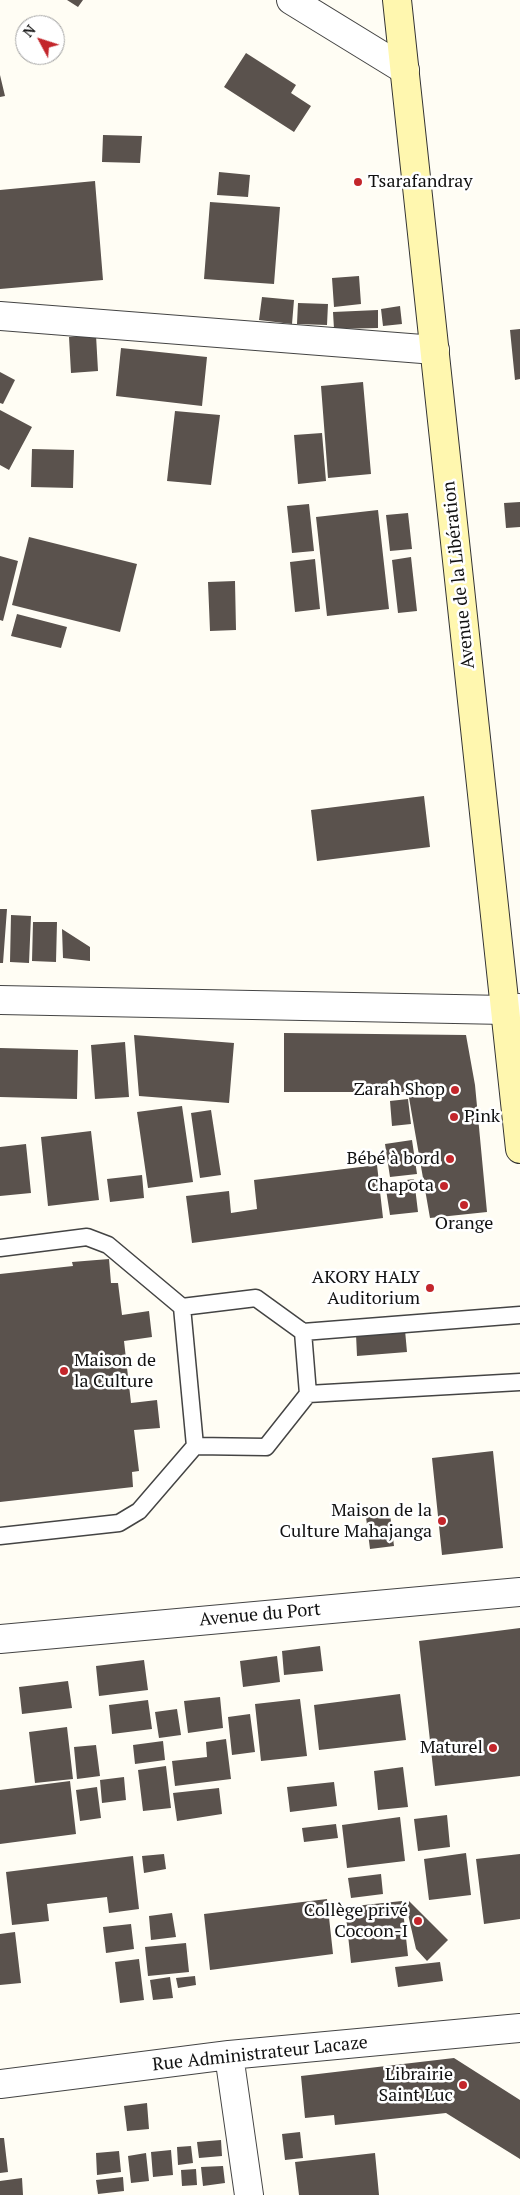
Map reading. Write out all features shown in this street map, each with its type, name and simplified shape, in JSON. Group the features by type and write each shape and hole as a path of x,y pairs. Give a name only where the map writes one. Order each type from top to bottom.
{"main road":[{"name":"Avenue de la Libération","path":"397,0 434,350 512,1009 520,1149"}],"street":[{"path":"291,0 405,70"},
{"path":"0,316 434,350"},
{"path":"0,1000 512,1009"},
{"name":"Avenue du Port","path":"0,1639 520,1592"},
{"name":"Rue Administrateur Lacaze","path":"0,2084 228,2055 520,2028"},
{"path":"228,2055 249,2195"}],"lane":[{"path":"0,1248 88,1236 108,1245 182,1307 195,1446 139,1511 119,1523 0,1536"},
{"path":"182,1307 256,1298 303,1332 520,1315"},
{"path":"195,1446 266,1447 308,1394 303,1332"},
{"path":"308,1394 520,1382"}],"building":[{"path":"67,0 83,0 78,7"},
{"path":"246,53 296,85 291,93 311,106 294,132 224,87"},
{"path":"0,75 5,96 0,97"},
{"path":"103,135 142,136 140,163 102,162"},
{"path":"219,172 250,175 248,197 217,195"},
{"path":"95,181 103,280 0,289 0,190"},
{"path":"210,202 280,207 274,284 204,279"},
{"path":"359,276 361,304 334,307 332,278"},
{"path":"262,297 294,300 292,324 259,320"},
{"path":"298,303 328,304 327,325 297,324"},
{"path":"400,306 402,324 383,326 381,309"},
{"path":"378,310 378,328 334,329 333,312"},
{"path":"520,329 520,379 515,380 510,330"},
{"path":"96,335 98,371 71,373 69,337"},
{"path":"121,348 207,357 202,406 116,396"},
{"path":"0,372 15,380 3,404 0,403"},
{"path":"363,382 371,474 328,478 321,386"},
{"path":"0,410 32,427 9,470 0,465"},
{"path":"175,411 220,415 211,485 167,481"},
{"path":"322,433 326,481 298,484 294,435"},
{"path":"32,449 74,450 73,488 31,487"},
{"path":"520,502 520,527 506,528 504,503"},
{"path":"309,504 314,551 292,553 287,506"},
{"path":"378,510 389,609 327,616 316,517"},
{"path":"408,513 412,549 390,551 386,515"},
{"path":"29,537 137,564 120,632 12,605"},
{"path":"0,556 18,561 3,621 0,620"},
{"path":"411,557 417,611 398,613 392,560"},
{"path":"315,559 320,609 295,612 290,562"},
{"path":"235,581 236,630 210,631 208,582"},
{"path":"17,614 67,627 61,648 11,636"},
{"path":"424,796 430,847 317,861 311,810"},
{"path":"0,909 7,909 3,963 0,963"},
{"path":"11,915 31,916 29,963 10,962"},
{"path":"33,922 57,922 56,962 32,961"},
{"path":"62,929 90,947 90,961 63,958"},
{"path":"284,1033 466,1035 475,1085 487,1212 430,1218 408,1092 284,1092"},
{"path":"134,1035 234,1043 229,1103 139,1096"},
{"path":"125,1042 129,1097 95,1099 91,1045"},
{"path":"0,1048 78,1050 77,1099 0,1097"},
{"path":"408,1099 411,1124 392,1126 390,1101"},
{"path":"182,1106 193,1182 148,1188 137,1112"},
{"path":"211,1110 221,1175 200,1178 191,1113"},
{"path":"91,1131 99,1200 48,1206 41,1137"},
{"path":"412,1140 417,1174 390,1177 385,1144"},
{"path":"26,1144 31,1193 0,1196 0,1147"},
{"path":"377,1165 383,1218 192,1243 186,1196 229,1191 231,1213 257,1209 254,1180"},
{"path":"142,1175 144,1198 110,1202 107,1179"},
{"path":"414,1179 418,1212 390,1215 385,1183"},
{"name":"Maison de la Culture","path":"109,1259 111,1283 118,1283 122,1315 149,1311 152,1337 124,1341 131,1403 157,1400 160,1428 134,1430 139,1471 132,1472 133,1487 0,1502 0,1274 73,1266 72,1262"},
{"path":"405,1330 407,1352 357,1356 356,1334"},
{"path":"493,1451 503,1548 442,1555 432,1458"},
{"path":"390,1514 394,1546 370,1549 366,1517"},
{"path":"520,1628 520,1776 435,1786 419,1641"},
{"path":"320,1646 323,1671 284,1675 282,1651"},
{"path":"277,1656 280,1682 243,1687 240,1661"},
{"path":"144,1660 148,1690 99,1696 96,1666"},
{"path":"68,1681 72,1708 22,1714 19,1687"},
{"path":"400,1694 406,1740 319,1750 314,1705"},
{"path":"220,1697 223,1728 188,1733 184,1701"},
{"path":"300,1699 307,1756 261,1761 255,1704"},
{"path":"148,1700 152,1729 112,1734 109,1705"},
{"path":"177,1709 181,1735 159,1738 155,1712"},
{"path":"250,1714 255,1752 232,1755 228,1717"},
{"path":"67,1727 73,1779 35,1783 29,1732"},
{"path":"226,1739 231,1779 175,1786 172,1761 207,1757 206,1742"},
{"path":"163,1741 165,1760 135,1764 133,1745"},
{"path":"96,1745 100,1776 77,1779 74,1747"},
{"path":"166,1766 171,1808 143,1811 138,1770"},
{"path":"403,1767 408,1807 378,1810 374,1771"},
{"path":"124,1777 126,1800 102,1803 100,1780"},
{"path":"70,1781 76,1834 0,1844 0,1790"},
{"path":"334,1782 337,1806 290,1812 287,1787"},
{"path":"97,1787 101,1818 80,1821 76,1790"},
{"path":"219,1788 222,1814 177,1821 173,1793"},
{"path":"447,1815 450,1847 418,1851 414,1819"},
{"path":"400,1817 405,1861 347,1868 342,1825"},
{"path":"336,1824 338,1838 304,1842 302,1828"},
{"path":"466,1853 471,1895 429,1900 424,1859"},
{"path":"164,1854 166,1869 144,1873 142,1856"},
{"path":"520,1854 520,1919 484,1924 476,1859"},
{"path":"133,1856 139,1909 109,1913 107,1897 47,1904 49,1921 12,1925 6,1872"},
{"path":"381,1874 383,1894 351,1898 348,1878"},
{"path":"327,1899 333,1954 210,1970 204,1914"},
{"path":"402,1901 408,1956 351,1963 345,1907"},
{"path":"409,1901 448,1940 427,1961 416,1949 407,1910"},
{"path":"172,1913 176,1937 151,1940 149,1916"},
{"path":"131,1924 134,1949 106,1953 103,1927"},
{"path":"15,1932 21,1983 0,1985 0,1934"},
{"path":"186,1943 189,1972 148,1976 145,1947"},
{"path":"139,1959 144,2000 120,2003 115,1962"},
{"path":"440,1962 443,1981 398,1987 395,1967"},
{"path":"195,1976 196,1985 178,1988 176,1978"},
{"path":"170,1977 173,1998 153,2000 150,1980"},
{"path":"454,2058 520,2100 520,2159 446,2113 335,2125 334,2115 305,2118 301,2076"},
{"path":"147,2103 149,2129 127,2131 124,2106"},
{"path":"300,2132 303,2158 285,2160 282,2134"},
{"path":"0,2138 4,2138 8,2172 0,2173"},
{"path":"221,2140 222,2156 199,2158 197,2142"},
{"path":"191,2146 193,2163 178,2165 177,2147"},
{"path":"171,2150 173,2175 153,2177 151,2152"},
{"path":"119,2151 121,2172 97,2175 96,2153"},
{"path":"146,2153 149,2181 131,2183 128,2156"},
{"path":"375,2153 379,2195 299,2195 295,2162"},
{"path":"223,2166 225,2183 203,2186 201,2167"},
{"path":"196,2169 197,2185 182,2186 181,2170"},
{"path":"123,2177 124,2191 98,2194 96,2180"},
{"path":"22,2178 23,2195 0,2195 0,2181"}],"place":[{"name":"Tsarafandray","path":"358,182"},
{"name":"Zarah Shop","path":"455,1090"},
{"name":"Pink","path":"454,1117"},
{"name":"Bébé à bord","path":"450,1159"},
{"name":"Chapota","path":"444,1186"},
{"name":"Orange","path":"464,1205"},
{"name":"AKORY HALY Auditorium","path":"430,1288"},
{"name":"Maison de la Culture","path":"64,1371"},
{"name":"Maison de la Culture Mahajanga","path":"442,1521"},
{"name":"Maturel","path":"493,1748"},
{"name":"Collège privé Cocoon-I","path":"418,1921"},
{"name":"Librairie Saint Luc","path":"463,2085"}]}
